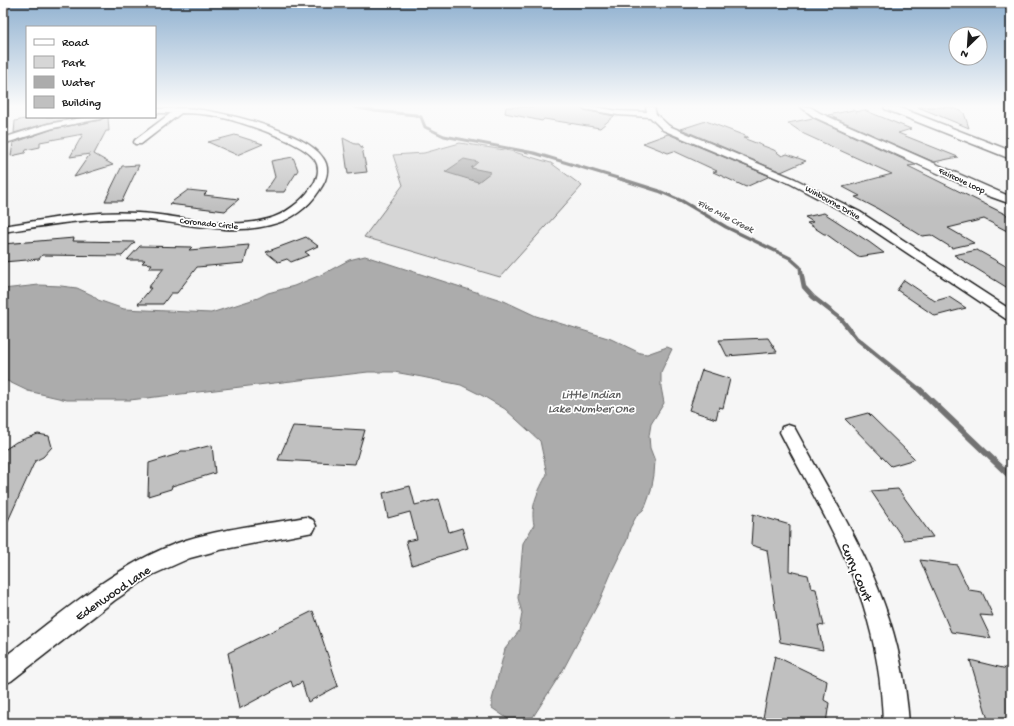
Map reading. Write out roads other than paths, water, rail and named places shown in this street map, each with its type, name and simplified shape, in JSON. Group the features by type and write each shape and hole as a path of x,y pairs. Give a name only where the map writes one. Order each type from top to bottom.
{"street":[{"name":"Coronado Circle","path":"3,229 71,219 122,216 168,218 227,226 262,224 279,219 291,212 307,198 320,182 323,171 319,158 314,152 302,144 294,141"},
{"name":"Winbourne Drive","path":"695,141 792,181 831,200 862,218 1011,316"},
{"name":"Faircove Loop","path":"874,141 1011,201"},
{"path":"975,141 1011,155"},
{"name":"Curry Court","path":"788,432 847,543 868,591 883,638 892,679 896,723"},
{"name":"Edenwood Lane","path":"3,673 107,593 145,568 187,549 220,541 306,526"}],"water":[{"path":"464,159 478,162 471,168 491,172 478,182 445,172"},
{"name":"Little Indian Lake Number One","path":"365,256 504,301 536,316 611,339 640,353 647,354 667,347 672,349 661,372 661,387 664,403 651,424 649,436 650,448 655,461 651,491 646,505 637,515 630,528 627,540 599,602 563,670 533,717 508,719 492,708 492,700 505,649 519,631 522,613 518,598 523,543 534,525 534,505 547,474 540,441 505,409 461,385 394,372 368,372 130,400 67,400 28,391 3,379 3,289 39,285 61,286 77,288 92,295 98,300 124,309 211,313 258,298 268,293 294,286 323,274 349,260"}],"waterway":[{"name":"Five Mile Creek","path":"470,141 534,153 624,180"},
{"name":"Five Mile Creek","path":"621,179 659,191 682,201 726,227 790,258 800,267 801,273"},
{"name":"Five Mile Creek","path":"801,272 804,287 813,297 841,319 856,338 920,390"},
{"name":"Five Mile Creek","path":"919,389 1011,477"}]}
